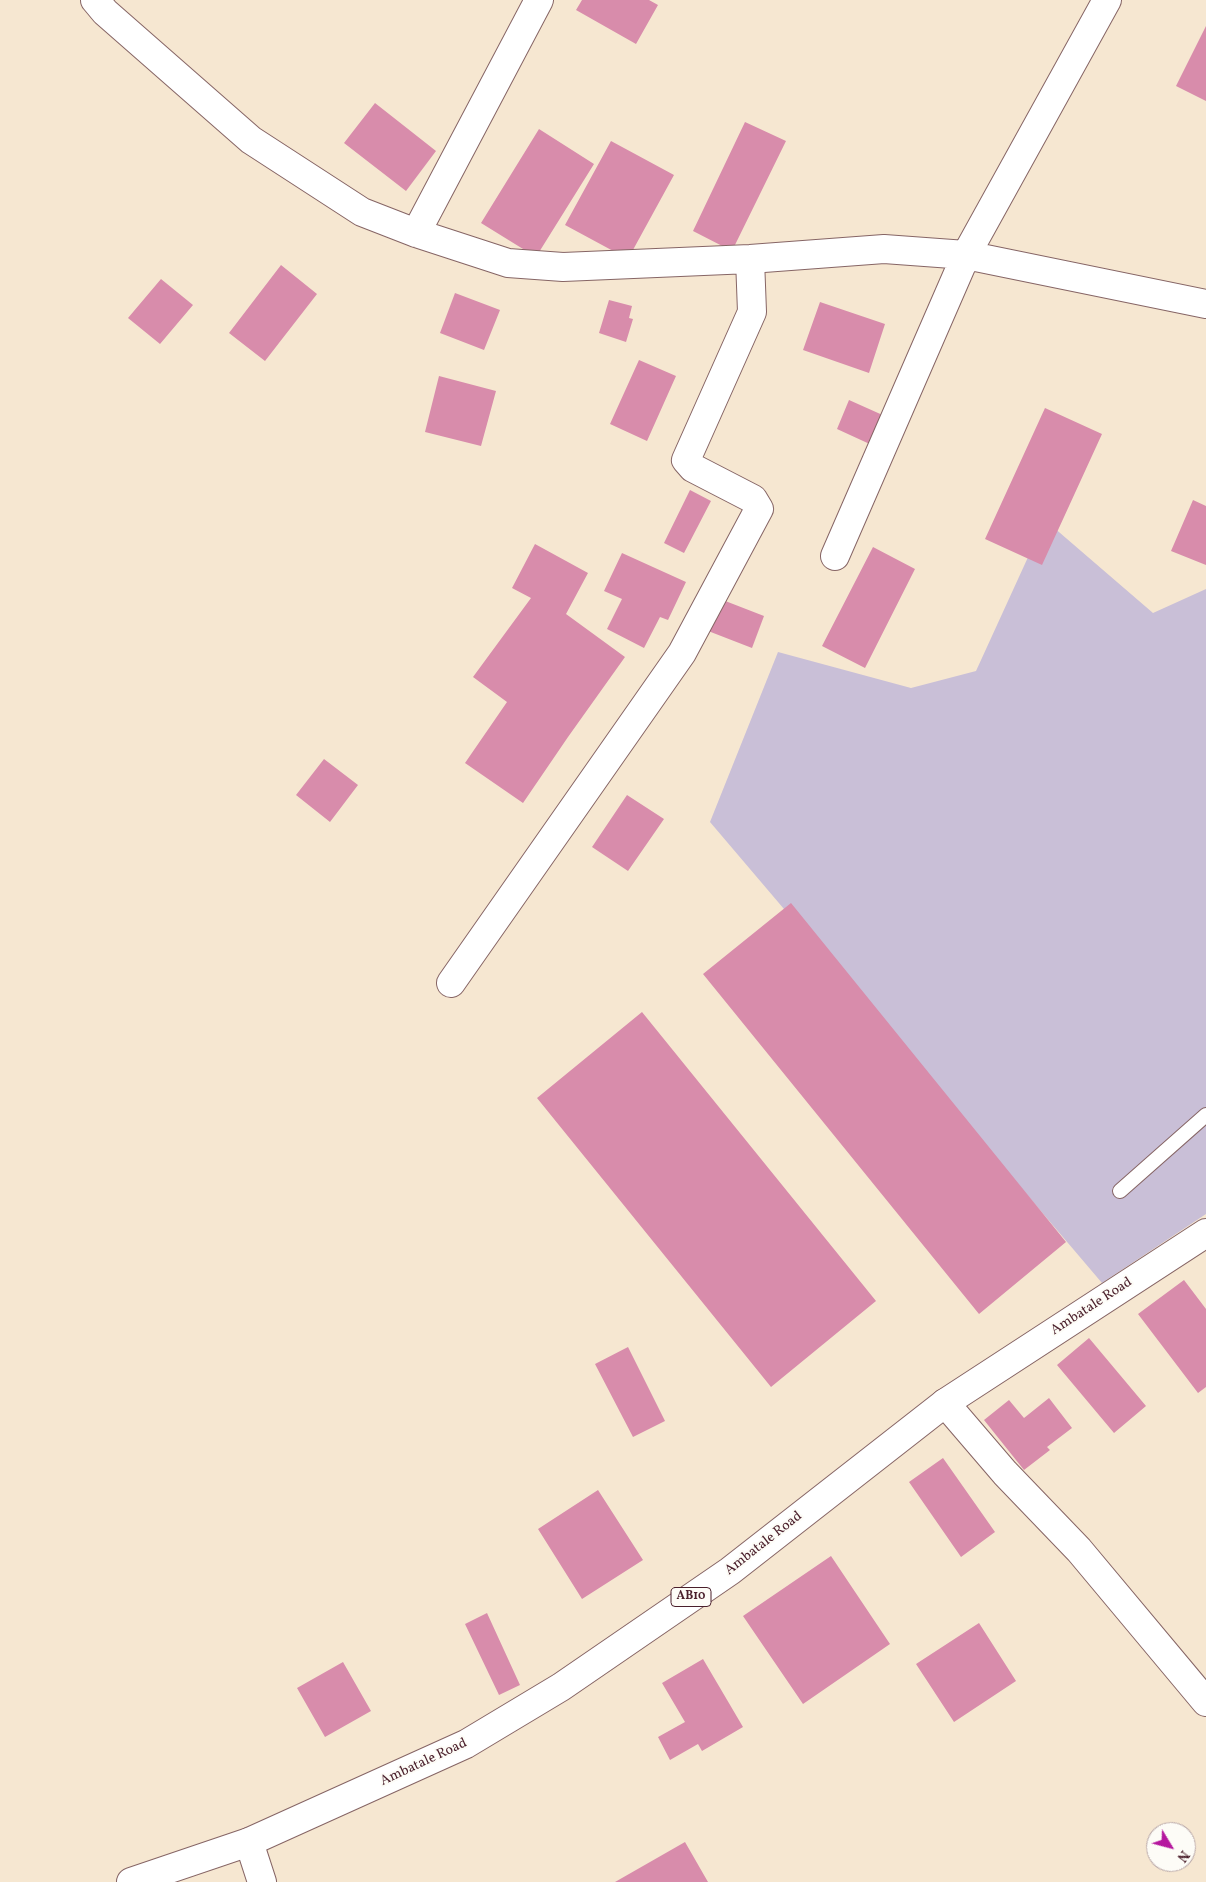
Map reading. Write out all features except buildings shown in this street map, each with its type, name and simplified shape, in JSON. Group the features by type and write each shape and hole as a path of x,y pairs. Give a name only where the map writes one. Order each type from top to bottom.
{"street":[{"path":"95,0 105,12 251,140 362,212 416,233 508,263 563,268 750,259 884,249 966,255 1206,304"},
{"path":"416,233 539,0"},
{"path":"835,556 966,255 1107,0"},
{"path":"450,983 682,653 760,509 753,499 693,468 686,460 752,312 750,259"},
{"name":"Ambatale Road","path":"131,1882 249,1842 466,1744 561,1687 730,1571 944,1403 1206,1233"},
{"path":"944,1403 1005,1474 1079,1550 1206,1702"},
{"path":"249,1842 262,1882"}],"lane":[{"path":"1120,1191 1206,1115"}],"shaded area":[{"path":"1045,520 1153,613 1206,589 1206,1214 1102,1283 710,822 778,652 911,688 976,671"}]}
